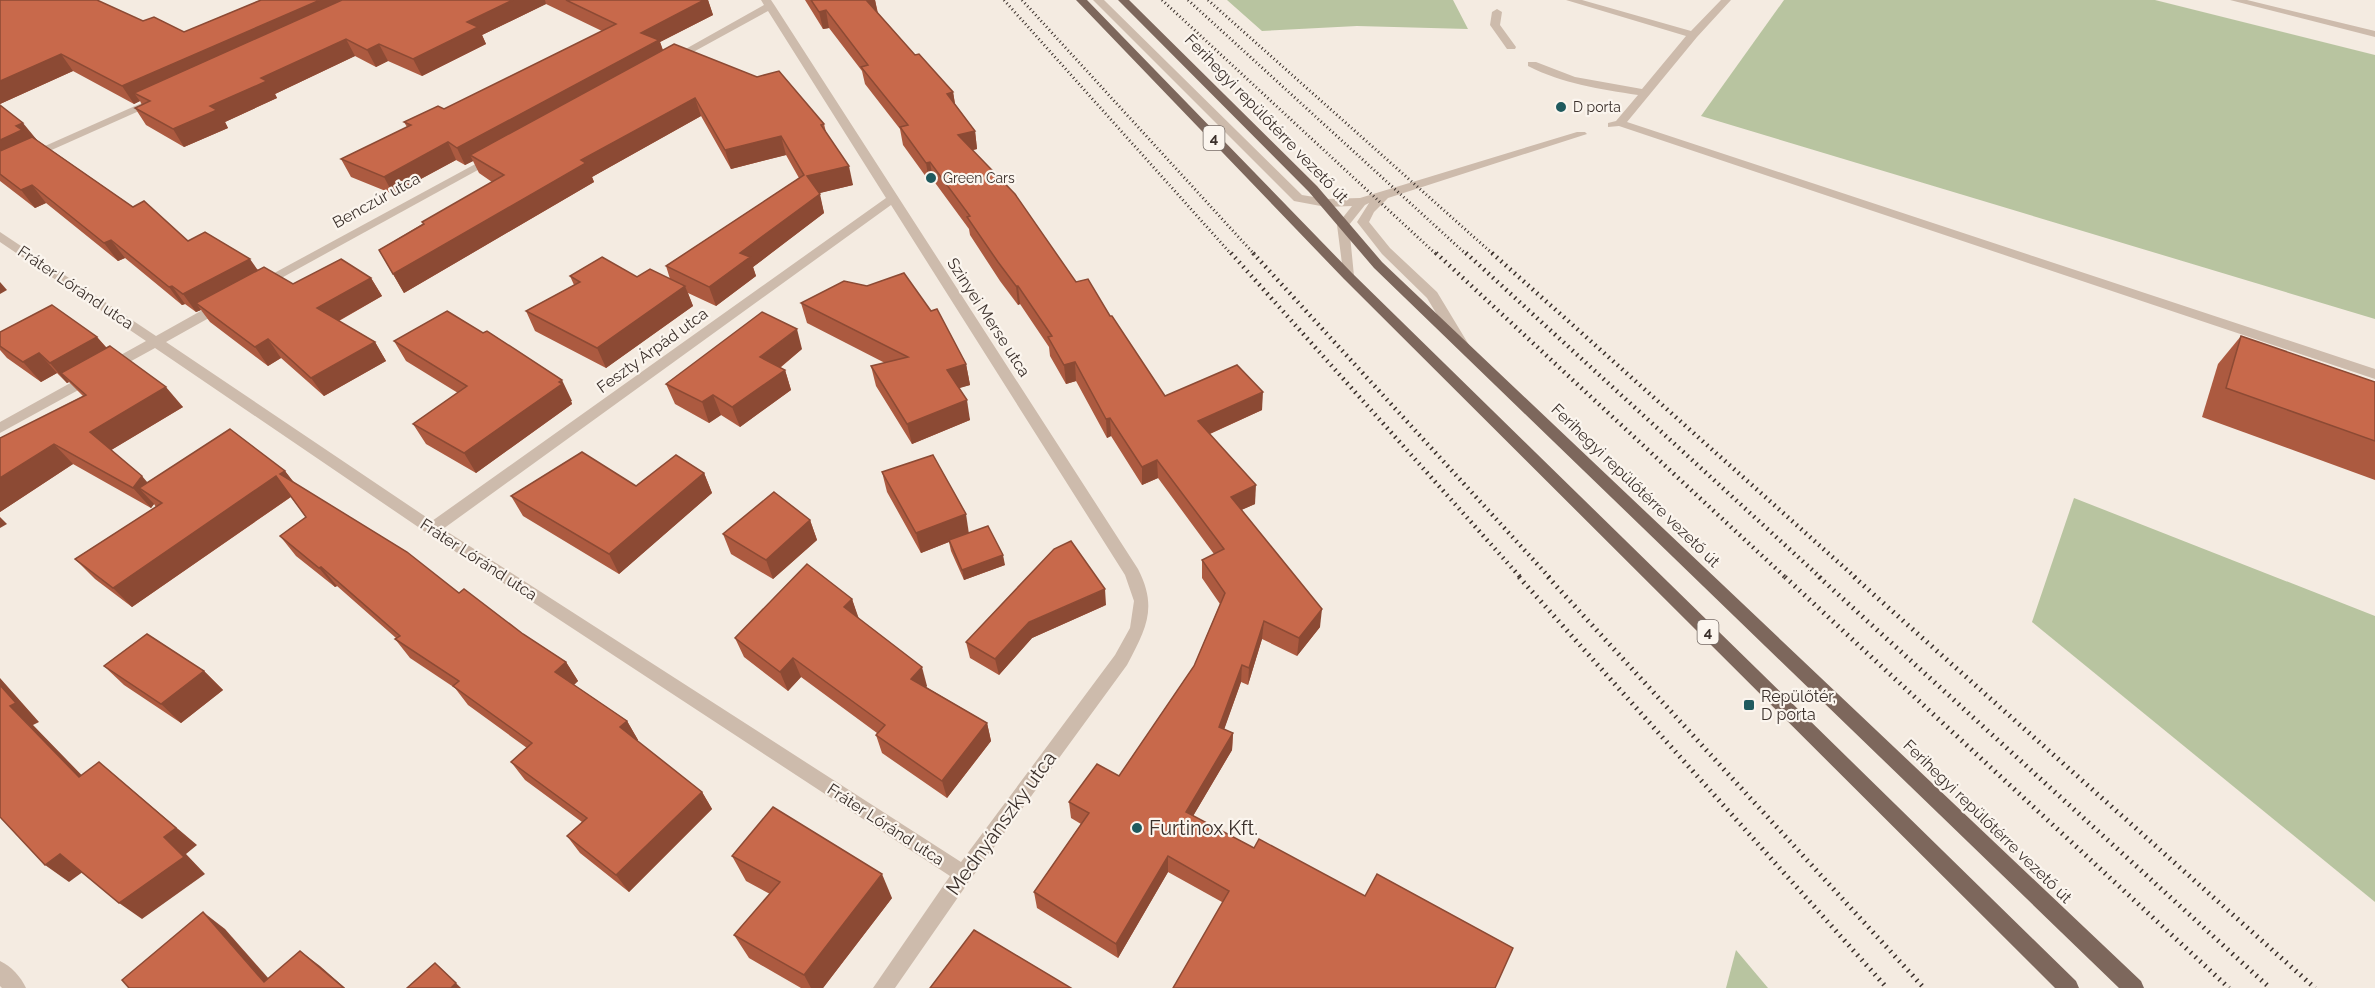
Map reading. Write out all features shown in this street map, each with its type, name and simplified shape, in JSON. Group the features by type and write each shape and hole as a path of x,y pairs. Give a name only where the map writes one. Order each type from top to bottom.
{"main road":[{"name":"4","path":"1081,0 1348,276 2070,988"},
{"name":"Ferihegyi repülőtérre vezető út","path":"1123,0 1326,203 1378,265 2134,988"}],"street":[{"path":"1098,0 1298,198 1326,203 1360,202 1581,134"},
{"path":"1571,0 1693,35"},
{"path":"1726,0 1615,125 2375,374"},
{"path":"2235,0 2375,34"},
{"path":"656,68 768,3"},
{"name":"Szinyei Merse utca","path":"768,3 1132,573 1142,601 1138,628 1121,660"},
{"path":"1497,12 1495,25 1511,47"},
{"path":"1532,64 1547,73 1562,78 1645,93"},
{"path":"0,170 163,97"},
{"name":"Benczúr utca","path":"250,290 500,153"},
{"path":"1392,191 1369,210 1363,222 1386,251 1432,295 1463,347"},
{"name":"Feszty Árpád utca","path":"432,529 892,199"},
{"path":"1348,276 1343,225 1360,202"},
{"name":"Fráter Lóránd utca","path":"0,236 432,529 963,874"},
{"path":"0,428 229,301"},
{"name":"Mednyánszky utca","path":"883,988 963,874 1121,660"},
{"path":"0,971 16,988"}],"green space":[{"path":"1227,0 1453,0 1468,29 1357,26 1262,31"},
{"path":"1784,0 2155,0 2375,55 2375,319 1701,116"},
{"path":"2074,498 2375,616 2375,902 2032,622"},
{"path":"1736,950 1768,988 1726,988"}],"building":[{"path":"0,0 97,0 143,21 154,17 184,32 261,0 320,0 122,86 61,54 0,81"},
{"path":"342,0 513,0 467,22 478,27 413,59 379,44 367,50 346,39 261,78 267,81 210,106 217,110 173,129 135,108 150,101 134,93"},
{"path":"566,0 704,0 641,33 659,40 457,148 448,142 384,177 341,159 411,125 404,122 438,106 444,109 616,24"},
{"path":"811,0 869,0 867,1 915,55 919,54 953,92 947,94 975,131 958,135 1015,194 1076,282 1088,279 1110,316 1165,396 1237,365 1263,392 1198,421 1256,485 1231,497 1322,609 1299,638 1264,621 1249,668 1242,665 1219,727 1233,733 1186,812 1254,848 1259,839 1365,896 1377,874 1513,948 1495,988 1173,988 1229,891 1168,856 1116,944 1034,892 1089,813 1069,802 1097,764 1119,776 1194,666 1225,593 1202,560 1224,549 1157,460 1142,467 1110,418 1106,419 1075,362 1064,365 1048,337 1052,336 1018,286 998,262 967,217 970,216 930,162 926,163 900,127 908,125 861,67 868,65 826,10 819,12"},
{"path":"674,44 757,77 779,71 824,124 821,125 849,166 807,176 820,194 740,253 750,257 709,287 666,266 804,175 781,136 725,150 695,98 581,160 586,163 393,274 379,250 424,224 422,222 504,175 470,155"},
{"path":"0,105 23,123 16,126 22,130 0,140"},
{"path":"32,137 133,207 144,201 188,241 205,232 250,259 183,294 172,286 169,287 111,240 104,243 32,185 21,190 0,174 0,151"},
{"path":"602,257 637,277 650,269 685,286 597,348 526,311 580,282 570,276"},
{"path":"341,259 371,278 317,308 375,342 311,378 268,339 255,347 196,303 264,267 293,284"},
{"path":"904,273 931,311 937,309 966,364 947,370 967,400 907,424 871,366 908,357 801,303 844,281 867,286"},
{"path":"52,305 97,337 50,363 39,353 23,362 0,346 0,332"},
{"path":"447,311 483,333 487,331 562,380 559,382 562,384 464,453 413,424 467,386 394,341"},
{"path":"762,312 797,329 760,357 785,370 732,407 713,395 702,402 666,384"},
{"path":"2241,336 2375,382 2375,441 2226,388"},
{"path":"110,346 166,387 90,432 142,476 133,488 54,444 0,478 0,438 86,395 61,373"},
{"path":"230,429 285,471 280,474 407,552 459,593 464,589 523,634 566,662 555,672 627,721 620,727 702,792 616,875 567,836 587,818 511,762 532,743 453,686 459,681 395,639 400,636 321,567 319,568 280,536 306,517 276,476 113,588 75,559 162,503 139,488"},
{"path":"582,452 636,486 676,455 704,473 609,554 511,496"},
{"path":"933,455 966,514 916,533 882,472"},
{"path":"774,492 810,520 766,560 723,534"},
{"path":"988,526 1003,555 962,570 949,540"},
{"path":"1071,541 1105,589 1029,622 995,659 966,642 1054,549"},
{"path":"807,564 852,599 844,607 922,667 911,679 987,723 942,781 876,735 885,725 793,658 780,672 735,638"},
{"path":"147,634 204,671 161,704 104,666"},
{"path":"0,685 16,703 10,706 79,777 99,762 176,828 164,837 184,857 119,903 60,854 45,865 0,817"},
{"path":"773,807 882,874 804,975 734,935 780,882 732,856"},
{"path":"203,912 264,982 300,951 344,988 129,988 122,980"},
{"path":"974,930 1071,988 930,988"},
{"path":"435,963 456,983 451,988 407,988"}],"railway":[{"path":"1004,0 1232,255"},
{"path":"1022,0 1255,255"},
{"path":"1162,0 1437,255"},
{"path":"1188,0 1467,255"},
{"path":"1208,0 1494,255"},
{"path":"1231,253 1521,578"},
{"path":"1253,253 1550,578"},
{"path":"1436,253 1786,578"},
{"path":"1466,253 1821,578"},
{"path":"1492,253 1856,578"},
{"path":"1519,577 1887,988"},
{"path":"1548,577 1924,988"},
{"path":"1785,577 2229,988"},
{"path":"1819,577 2270,988"},
{"path":"1854,577 2315,988"}],"place":[{"name":"D porta","path":"1561,107"},
{"name":"Green Cars","path":"931,178"},
{"name":"Repülőtér, D porta","path":"1749,705"},
{"name":"Furtinox Kft.","path":"1137,828"}]}
